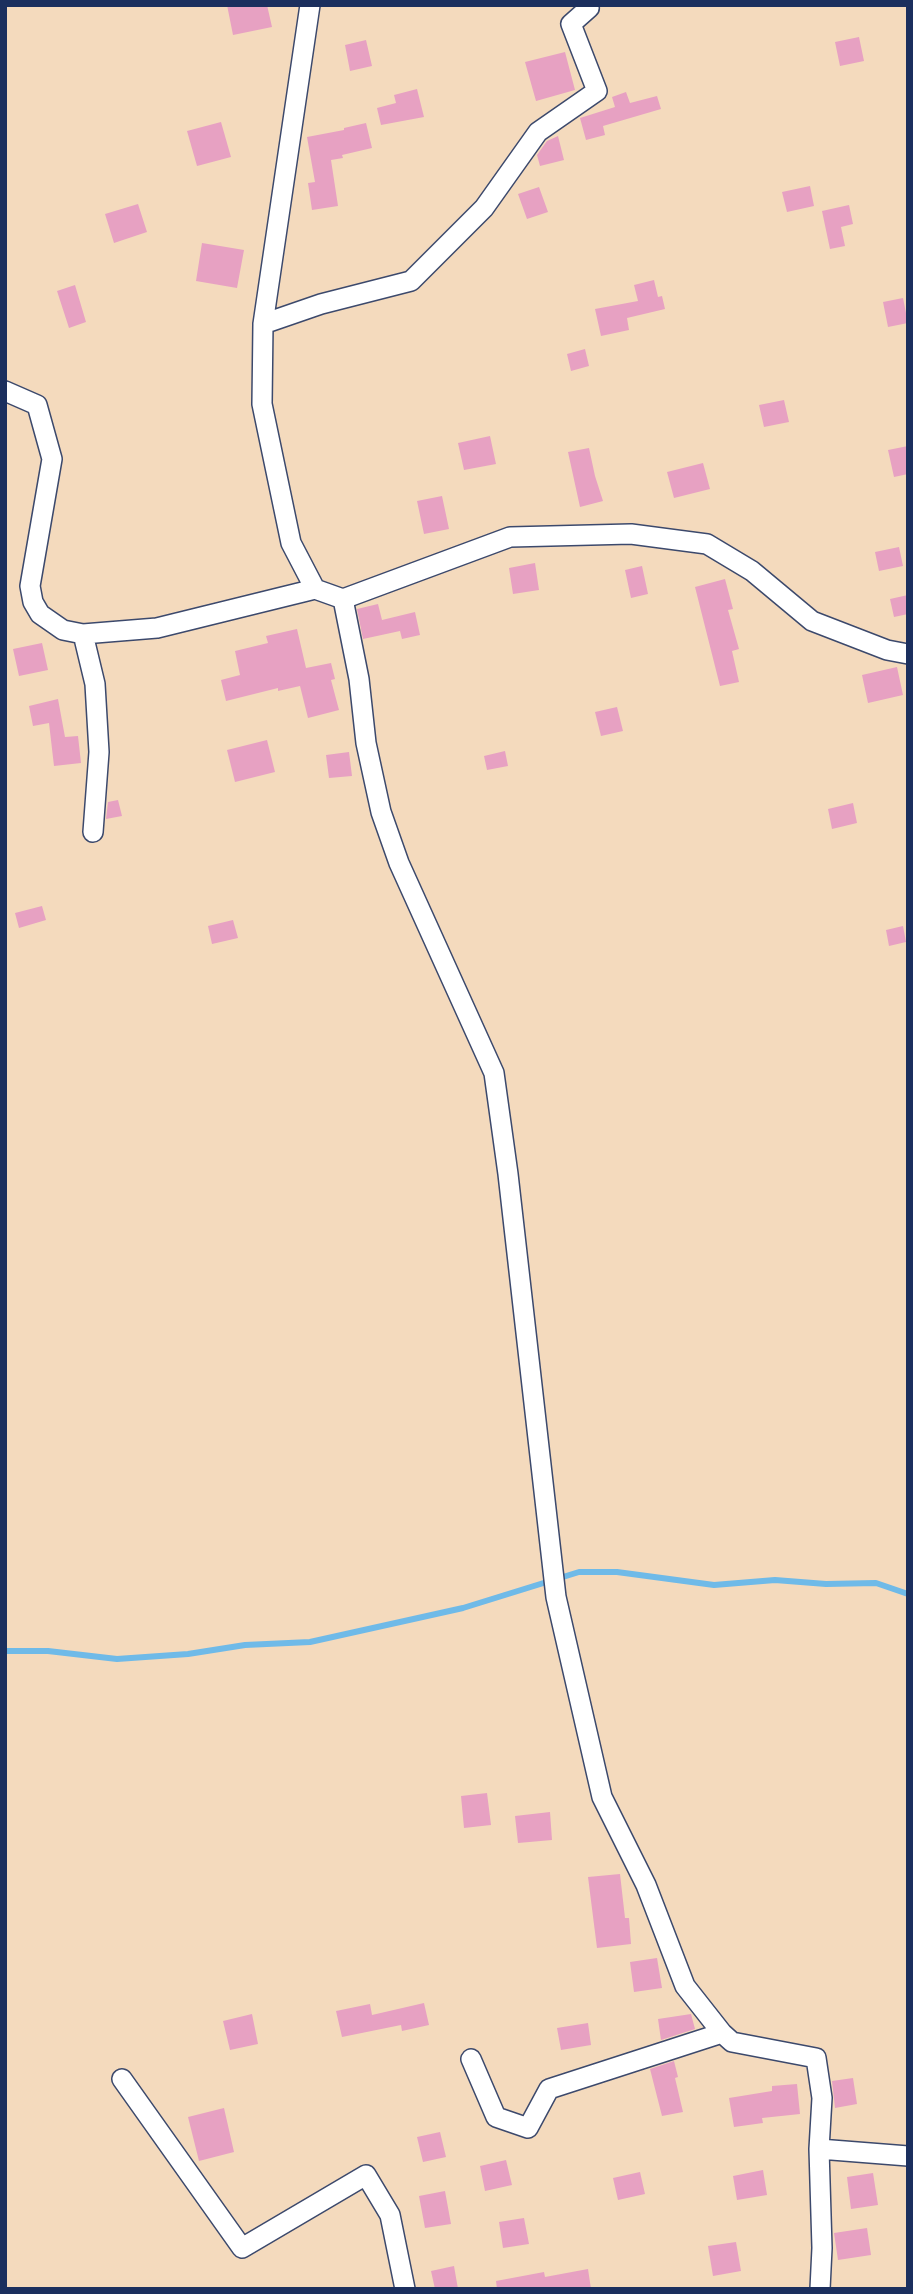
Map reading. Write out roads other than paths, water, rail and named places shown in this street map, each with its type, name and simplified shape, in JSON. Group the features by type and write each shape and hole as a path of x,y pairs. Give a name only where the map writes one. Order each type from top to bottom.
{"street":[{"path":"310,5 263,324 262,404 291,543 315,589"},
{"path":"263,324 321,304 411,281 484,208 538,132 597,91 571,24 589,5"},
{"path":"5,391 37,405 52,459 30,586 33,603 40,614 63,630 83,634 157,628 315,589 343,600 510,537 631,534 707,544 752,571 812,621 887,650 908,654"},
{"path":"343,600 359,679 366,743 381,812 399,863 494,1073 556,1597 603,1797 646,1885 685,1986 722,2034 732,2042 816,2058 822,2098 819,2149 822,2248 820,2289"},
{"path":"83,634 95,684 99,752 93,832"},
{"path":"471,2059 496,2117 528,2127 549,2089 722,2034"},
{"path":"122,2079 242,2248 366,2175 390,2215 405,2289"},
{"path":"819,2149 908,2156"}],"waterway":[{"path":"5,1651 48,1651 117,1659 188,1654 245,1645 310,1642 463,1608 579,1572 617,1572 714,1585 775,1580 826,1584 876,1583 908,1594"}]}
